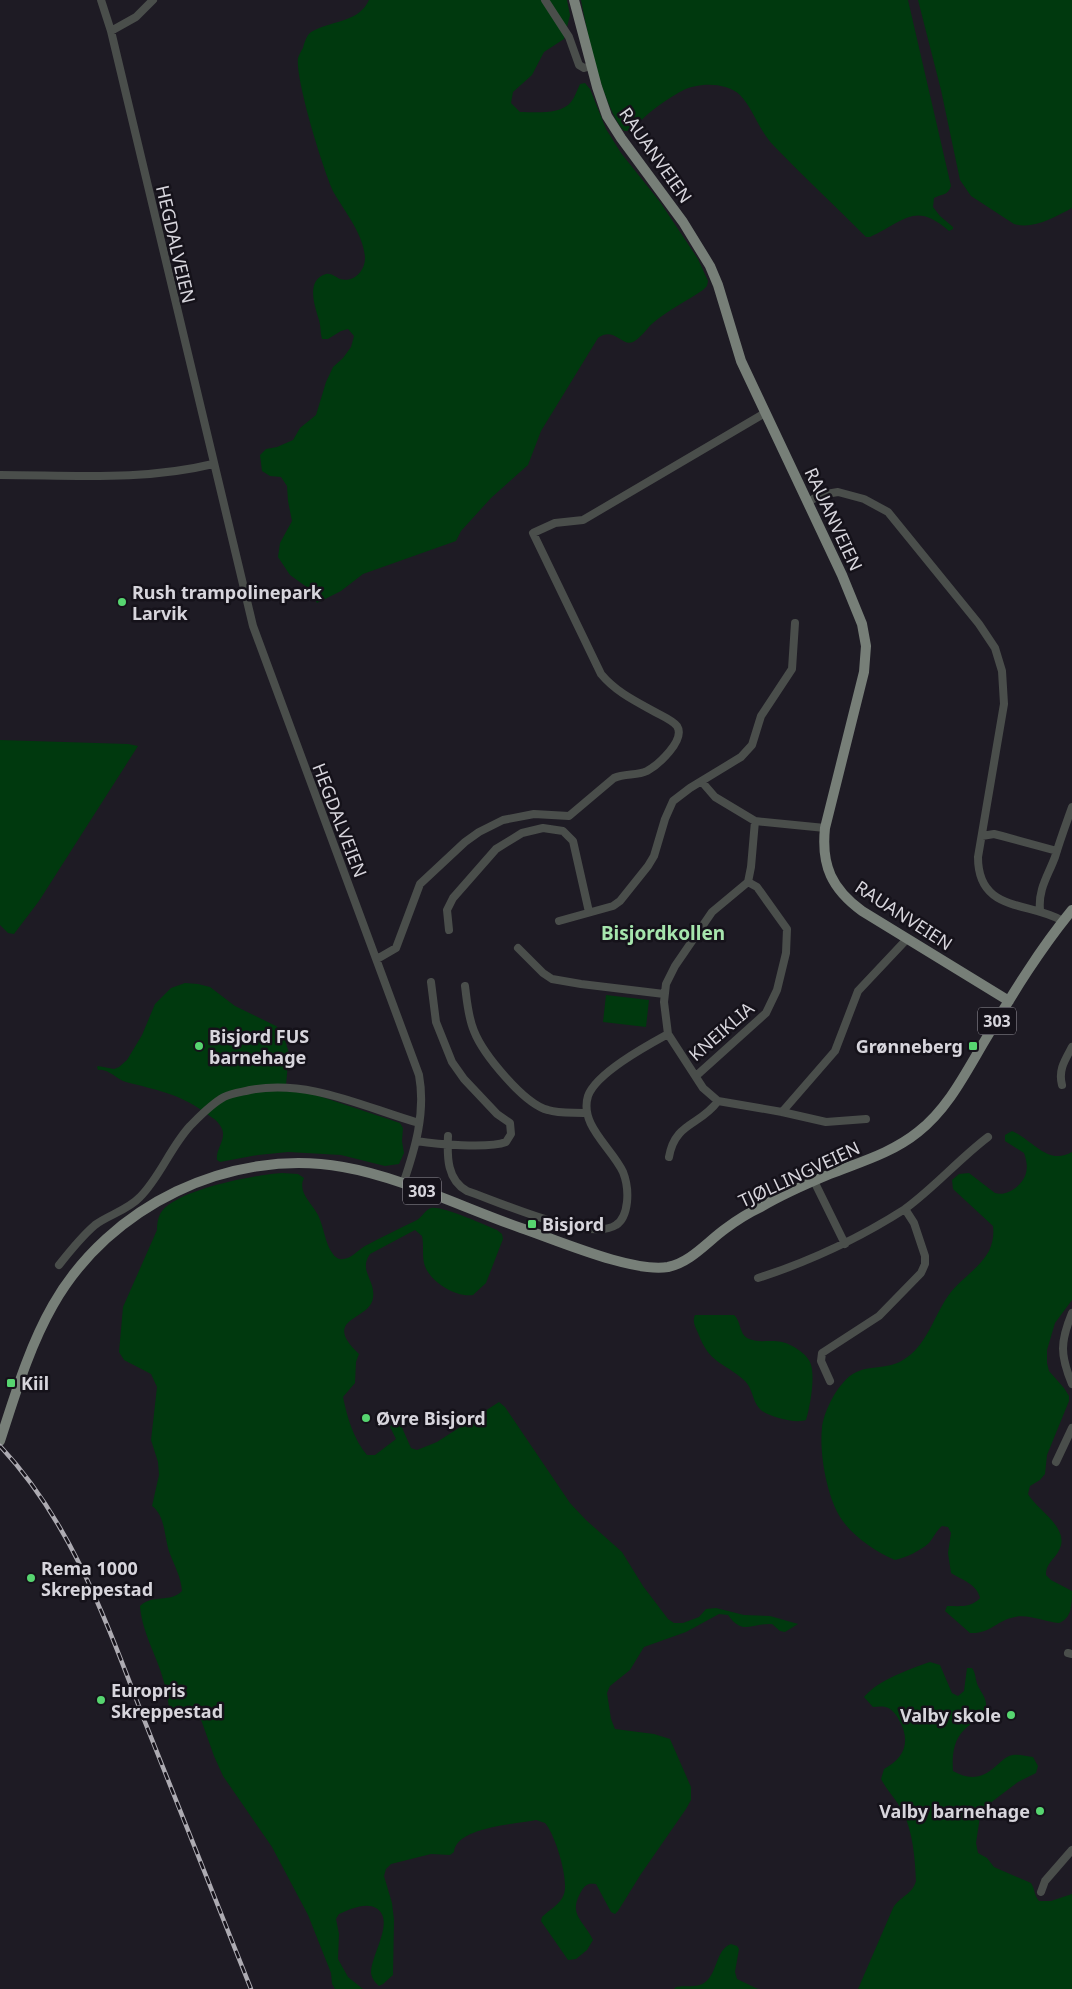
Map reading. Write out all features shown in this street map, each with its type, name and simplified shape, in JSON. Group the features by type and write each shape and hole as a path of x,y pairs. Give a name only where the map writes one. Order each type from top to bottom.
{"main road":[{"name":"RAUANVEIEN","path":"574,0 591,66 603,105 612,125 676,212 710,266 718,285 735,347 858,611 866,646 864,672 825,828 826,862 831,876 839,890 862,911 1009,1001"},
{"name":"TJØLLINGVEIEN","path":"0,1441 34,1343 47,1315 81,1263 103,1241 150,1205 185,1187 216,1176 254,1167 285,1164 338,1166 368,1172 580,1249 625,1263 653,1268 672,1266 690,1258 747,1214 814,1181 898,1146 929,1123 955,1090 1009,1001 1072,910"}],"street":[{"name":"HEGDALVEIEN","path":"101,0 111,31 243,589 258,639 419,1075 422,1105 416,1141 402,1184"},
{"path":"111,31 136,17 153,0"},
{"path":"545,0 569,37 579,65 584,68 591,66"},
{"path":"377,959 396,948 420,884 465,842 479,832 504,820 534,814 569,816 614,778 622,774 638,774 649,770 663,758 679,738 679,729 672,722 611,686 601,674 533,533 554,523 583,520 765,413"},
{"path":"0,475 145,475 176,472 213,464"},
{"path":"808,502 820,495 838,492 864,499 888,512 980,624 995,648 1002,671 1004,704 978,866 984,885 1001,900 1014,906 1040,910 1063,921"},
{"path":"559,921 613,906 627,893 654,856 665,819 673,801 741,757 752,745 761,716 792,669 795,623"},
{"path":"702,782 715,798 755,821 825,828"},
{"path":"1040,910 1040,892 1072,808"},
{"path":"748,882 752,867 755,821"},
{"path":"449,930 447,910 453,898 496,849 518,836 543,828 563,831 573,841 589,912"},
{"path":"982,836 994,834 1057,851"},
{"name":"KNEIKLIA","path":"748,882 757,887 787,929 786,953 777,990 766,1013 696,1076 668,1034 664,994 669,975 712,912 748,882"},
{"path":"782,1112 835,1051 858,991 907,939"},
{"path":"518,948 543,973 552,979 664,994"},
{"path":"416,1141 448,1140 502,1143 510,1138 512,1128 510,1123 497,1114 464,1078 452,1062 436,1022 431,982"},
{"path":"465,986 470,1018 478,1041 516,1087 532,1102 549,1110 586,1113"},
{"path":"448,1140 450,1169 454,1181 467,1190 570,1227 587,1229 615,1226 624,1215 627,1205 626,1182 618,1163 590,1123 586,1113 588,1096 596,1081 650,1043 668,1034"},
{"path":"1062,1084 1060,1072 1072,1048"},
{"path":"696,1076 704,1088 718,1101 826,1122 866,1119"},
{"path":"59,1265 80,1239 96,1225 138,1199 155,1177 175,1142 206,1110 224,1097 263,1088 286,1087 308,1089 340,1097 419,1123"},
{"path":"669,1157 672,1143 677,1135 713,1108 718,1101"},
{"path":"758,1278 804,1263 864,1235 905,1209 931,1189 948,1171 988,1137"},
{"path":"814,1181 845,1244"},
{"path":"830,1380 821,1361 822,1354 879,1316 917,1278 923,1269 926,1260 922,1246 914,1223 905,1209"},
{"path":"1072,1313 1063,1338 1063,1355 1064,1365 1072,1384"},
{"path":"1056,1462 1069,1441 1072,1428"},
{"path":"1041,1892 1045,1881 1072,1850"}],"green space":[{"path":"369,0 567,0 570,15 564,39 544,52 532,75 513,92 511,103 520,112 554,111 567,106 580,84 585,83 590,89 606,129 621,153 660,202 698,259 708,281 707,286 703,290 659,318 633,342 625,342 609,334 598,338 541,431 528,465 491,498 461,531 456,541 363,574 341,591 317,603 308,588 290,575 278,557 280,543 292,521 287,486 281,477 270,476 262,471 260,455 266,449 277,447 293,440 300,428 316,415 326,382 333,367 351,347 354,336 348,329 328,339 322,339 320,322 314,301 315,282 320,277 328,274 345,280 354,278 361,271 365,258 358,232 329,182 305,105 298,69 298,58 310,33 353,17 365,7"},
{"path":"581,0 908,0 951,186 946,193 934,198 933,207 953,229 949,231 937,222 918,215 901,220 870,237 866,237 774,146 764,134 745,101 740,95 728,88 704,85 688,88 655,109 631,131 624,131 616,120 603,88"},
{"path":"918,0 1072,0 1072,208 1044,222 1021,225 1014,224 971,196 960,180 941,90"},
{"path":"0,740 128,744 138,746 39,901 14,934 8,933 0,925"},
{"path":"185,983 210,987 235,1006 276,1026 283,1034 289,1053 286,1085 400,1123 403,1128 402,1141 404,1153 399,1164 385,1166 341,1155 288,1152 220,1162 217,1160 217,1156 223,1133 218,1122 176,1096 122,1081 109,1072 98,1070 98,1066 114,1069 127,1060 142,1035 155,1004 171,988"},
{"path":"606,995 649,1000 646,1027 603,1022"},
{"path":"1012,1131 1048,1154 1055,1156 1072,1152 1072,1300 1055,1323 1047,1350 1049,1371 1064,1388 1069,1396 1069,1401 1047,1455 1045,1474 1040,1480 1030,1486 1028,1494 1060,1533 1062,1540 1060,1548 1049,1564 1046,1575 1051,1580 1072,1591 1072,1601 1067,1618 1059,1623 1020,1616 1003,1621 989,1629 970,1633 945,1611 947,1606 969,1605 980,1598 976,1589 951,1573 948,1553 951,1533 948,1527 942,1526 929,1543 922,1549 909,1555 895,1560 880,1553 859,1538 842,1520 837,1511 825,1476 821,1438 824,1417 835,1393 842,1384 857,1372 895,1364 911,1354 924,1339 948,1296 989,1251 993,1238 993,1226 953,1189 952,1180 959,1174 969,1173 995,1193 1000,1194 1009,1192 1018,1186 1022,1182 1027,1168 1024,1153 1005,1141 1005,1135"},
{"path":"282,1173 298,1174 304,1178 302,1188 304,1193 318,1215 330,1250 340,1259 349,1258 365,1246 417,1220 431,1208 444,1209 497,1230 502,1234 503,1239 486,1283 473,1295 459,1294 451,1291 431,1276 424,1263 422,1236 415,1230 370,1254 367,1260 366,1271 372,1286 373,1298 370,1305 346,1326 344,1333 348,1342 359,1354 356,1362 355,1383 343,1397 352,1428 358,1442 367,1455 375,1455 396,1439 390,1427 393,1423 400,1423 411,1448 417,1450 437,1442 499,1402 505,1407 570,1503 622,1552 643,1586 668,1619 674,1623 683,1623 699,1617 706,1609 716,1608 744,1615 770,1616 798,1624 785,1632 780,1631 772,1624 743,1627 733,1621 728,1615 719,1614 686,1632 644,1647 630,1670 610,1686 607,1693 611,1719 615,1729 654,1734 670,1739 691,1787 691,1800 615,1914 611,1912 596,1884 588,1884 582,1890 576,1905 576,1911 593,1940 587,1950 576,1959 568,1960 541,1921 542,1917 560,1901 564,1894 565,1878 560,1857 549,1829 545,1823 536,1820 502,1825 476,1832 465,1837 457,1844 454,1852 450,1855 431,1854 391,1864 386,1869 384,1876 392,1903 394,1920 393,1975 379,1986 373,1979 371,1973 372,1965 381,1938 384,1921 382,1913 376,1908 372,1906 358,1907 339,1914 336,1919 339,1934 338,1959 348,1977 363,1989 335,1989 332,1984 331,1973 308,1915 272,1847 223,1776 199,1714 194,1709 184,1707 179,1712 177,1718 172,1717 162,1676 144,1627 140,1606 150,1600 178,1595 182,1591 160,1516 152,1506 159,1475 158,1462 151,1440 157,1387 151,1374 124,1360 119,1352 123,1307 157,1230 160,1215 171,1203 184,1196 218,1184"},
{"path":"695,1315 734,1315 744,1336 747,1338 755,1341 786,1343 805,1355 812,1368 811,1399 806,1420 781,1419 759,1408 750,1387 745,1381 718,1362 707,1351 695,1326"},
{"path":"930,1662 940,1665 952,1693 958,1696 964,1691 967,1668 972,1668 978,1686 986,1701 986,1708 983,1714 960,1734 955,1744 953,1771 964,1776 980,1776 986,1774 1012,1755 1033,1757 1038,1766 1036,1773 1018,1782 981,1810 976,1843 978,1853 987,1858 994,1867 1031,1883 1039,1901 1051,1901 1072,1894 1072,1989 858,1989 893,1908 909,1893 916,1881 913,1846 909,1828 901,1808 881,1779 884,1769 897,1760 901,1754 904,1748 905,1735 903,1728 891,1710 884,1707 873,1707 864,1697 877,1685 886,1680"},
{"path":"731,1944 739,1949 735,1972 737,1979 758,1989 674,1989 676,1987 704,1983 712,1974 722,1951"}],"railway":[{"path":"0,1446 26,1476 48,1508 86,1576 117,1648 251,1989"}],"place":[{"name":"Rush trampolinepark Larvik","path":"122,602"},
{"name":"Bisjord FUS barnehage","path":"199,1046"},
{"name":"Grønneberg","path":"973,1046"},
{"name":"Bisjord","path":"532,1224"},
{"name":"Kiil","path":"11,1383"},
{"name":"Øvre Bisjord","path":"366,1418"},
{"name":"Rema 1000 Skreppestad","path":"31,1578"},
{"name":"Europris Skreppestad","path":"101,1700"},
{"name":"Valby skole","path":"1011,1715"},
{"name":"Valby barnehage","path":"1040,1811"}],"district":[{"name":"Bisjordkollen","path":"663,933"}]}
